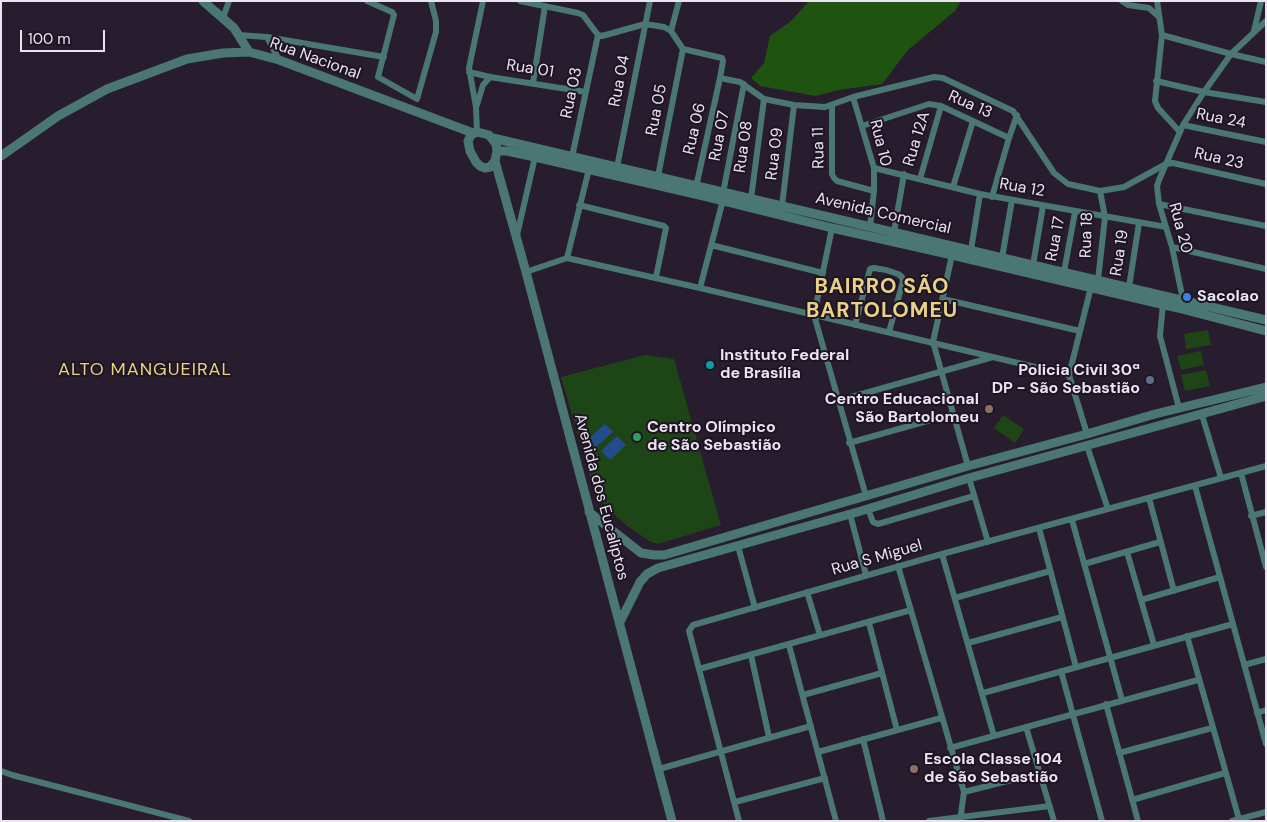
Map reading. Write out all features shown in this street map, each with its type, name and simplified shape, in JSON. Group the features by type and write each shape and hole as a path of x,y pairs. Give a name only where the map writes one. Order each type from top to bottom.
{"street":[{"path":"203,1 239,35 249,52"},
{"path":"223,18 229,1"},
{"path":"367,1 392,12 394,15 378,77 417,98 436,32 436,21 431,1"},
{"path":"476,107 469,72 483,1"},
{"path":"520,1 583,15 598,35 602,36 645,24 664,27 671,31 683,49"},
{"name":"Rua 04","path":"617,167 650,1"},
{"path":"671,31 679,1"},
{"path":"1122,1 1128,5 1149,8 1160,18"},
{"path":"1157,1 1162,35 1154,97 1158,108 1181,129 1231,54 1266,21 1258,15"},
{"path":"1254,31 1262,1"},
{"path":"533,84 546,6"},
{"path":"239,35 267,37 384,57"},
{"name":"Rua 03","path":"572,157 598,35"},
{"path":"1162,35 1266,62"},
{"path":"267,37 279,60"},
{"name":"Rua 06","path":"683,49 722,58 723,61 696,187"},
{"name":"Rua 05","path":"658,176 683,49"},
{"name":"Rua Nacional","path":"1,156 58,116 128,80 187,59 223,53 249,52 279,60 458,127 473,135"},
{"name":"Rua 01","path":"469,72 586,92"},
{"path":"490,77 483,85 476,107 473,158 500,181"},
{"path":"720,78 744,84 764,99 825,107 853,97 934,77 943,78 1013,111 1054,173 1060,180 1068,184 1100,191 1124,186 1166,164"},
{"path":"1156,81 1204,92 1266,102"},
{"name":"Rua 07","path":"700,288 723,197 744,84"},
{"name":"Rua 10","path":"853,97 874,168 874,191 870,227"},
{"name":"Rua 08","path":"751,200 764,99"},
{"name":"Rua 09","path":"782,206 794,104"},
{"name":"Rua 13","path":"862,126 921,105 929,104 941,106 1009,138"},
{"name":"Rua 11","path":"832,105 832,174 837,181 874,191"},
{"name":"Rua 12A","path":"920,178 941,106"},
{"path":"992,196 1017,115"},
{"path":"953,187 972,121"},
{"name":"Rua 24","path":"1166,164 1181,129 1266,142"},
{"path":"473,135 484,132 493,138 497,151 495,161 490,168 485,168"},
{"name":"Avenida Comercial","path":"493,138 658,176 696,187 709,193"},
{"name":"Avenida Comercial","path":"497,151 507,151 709,193 832,228 940,247 971,250 985,258 1091,288 1129,288 1163,304 1266,331"},
{"path":"516,239 535,157"},
{"name":"Avenida dos Eucaliptos","path":"495,161 620,622 659,769 670,820"},
{"name":"Rua 23","path":"1166,164 1173,163 1266,184"},
{"name":"Rua 20","path":"1166,164 1157,186 1159,204 1172,247 1183,300"},
{"name":"Rua 12","path":"874,168 980,194 1166,227"},
{"path":"567,258 589,169"},
{"path":"894,232 904,174"},
{"name":"Rua 18","path":"1098,280 1105,217 1100,191"},
{"path":"971,250 980,194"},
{"name":"Avenida Comercial","path":"739,201 751,200 782,206 894,232 940,247 952,255 1002,258 1098,280 1117,289 1183,300 1266,320"},
{"path":"1002,258 1012,200"},
{"path":"1159,204 1266,226"},
{"path":"579,205 664,226 666,228 656,277"},
{"path":"1033,265 1043,206"},
{"name":"Rua 17","path":"1064,272 1075,212"},
{"name":"Rua 19","path":"1129,288 1139,223"},
{"path":"832,228 814,315 849,443 864,510 873,522 878,524 974,496"},
{"path":"711,245 823,273"},
{"path":"1172,247 1266,269"},
{"path":"952,255 933,342 968,466"},
{"path":"526,272 567,258 656,277 1069,375"},
{"path":"855,325 870,269 886,270 902,276 903,280 889,332"},
{"path":"1087,434 1069,375 1091,288"},
{"path":"943,298 1080,332"},
{"path":"1163,304 1160,336 1179,408"},
{"path":"837,401 994,357"},
{"path":"589,512 641,553 664,554 1155,414 1266,387"},
{"path":"620,622 640,582 647,574 658,568 864,510 969,478 1266,396"},
{"path":"1195,404 1221,478"},
{"path":"849,443 952,414"},
{"path":"1155,414 1159,426"},
{"path":"1087,446 1108,509"},
{"name":"Rua S Miguel","path":"740,821 689,632 693,624 1266,466"},
{"path":"1241,473 1251,516 1265,562"},
{"path":"969,478 988,542"},
{"path":"1195,486 1266,744"},
{"path":"1149,498 1174,591"},
{"path":"1251,516 1266,512"},
{"path":"850,514 866,575"},
{"path":"1072,520 1122,700"},
{"path":"1039,528 1076,666"},
{"path":"1084,564 1160,542"},
{"path":"738,546 755,608"},
{"path":"686,549 688,559"},
{"path":"1126,552 1154,645"},
{"path":"942,554 983,692 994,736"},
{"path":"898,566 964,792 960,819"},
{"path":"955,598 1050,571"},
{"path":"1140,600 1220,577"},
{"path":"807,592 820,635"},
{"path":"699,670 911,610"},
{"path":"968,643 1062,617"},
{"path":"869,623 897,730"},
{"path":"983,692 1233,624"},
{"path":"1187,636 1236,820 1266,812"},
{"path":"789,645 836,821"},
{"path":"751,655 769,737"},
{"path":"1244,665 1266,659"},
{"path":"1061,671 1102,821"},
{"path":"803,695 882,673"},
{"path":"950,748 1198,680"},
{"path":"1106,704 1138,821"},
{"path":"1257,713 1266,710"},
{"path":"818,752 941,718"},
{"path":"659,769 811,726"},
{"path":"1026,727 1054,821"},
{"path":"1119,753 1212,728"},
{"path":"863,740 883,821"},
{"path":"1,771 189,821"},
{"path":"964,792 1039,773"},
{"path":"1132,800 1225,773"},
{"path":"735,802 824,778"},
{"path":"929,821 993,817 1050,806"}],"green space":[{"path":"809,1 961,1 955,11 908,50 882,84 838,90 816,96 760,86 751,78 764,63 770,36 791,21"},
{"path":"1208,330 1211,345 1186,349 1184,334"},
{"path":"1201,351 1204,365 1181,370 1177,356"},
{"name":"Centro Olímpico de São Sebastião","path":"645,355 674,359 721,525 658,544 651,542 627,526 596,497 561,377"},
{"path":"1206,370 1210,386 1185,391 1181,375"},
{"path":"1003,415 1024,429 1015,443 994,428"}],"water":[{"path":"605,424 613,432 596,447 588,439"},
{"path":"617,436 626,445 610,460 601,451"}],"place":[{"name":"Sacolao","path":"1187,297"},
{"name":"Instituto Federal de Brasília","path":"710,365"},
{"name":"Policia Civil 30ª DP - São Sebastião","path":"1150,380"},
{"name":"Centro Educacional São Bartolomeu","path":"989,409"},
{"name":"Centro Olímpico de São Sebastião","path":"637,437"},
{"name":"Escola Classe 104 de São Sebastião","path":"914,769"}],"district":[{"name":"BAIRRO SÃO BARTOLOMEU","path":"882,299"},
{"name":"ALTO MANGUEIRAL","path":"145,370"}]}
